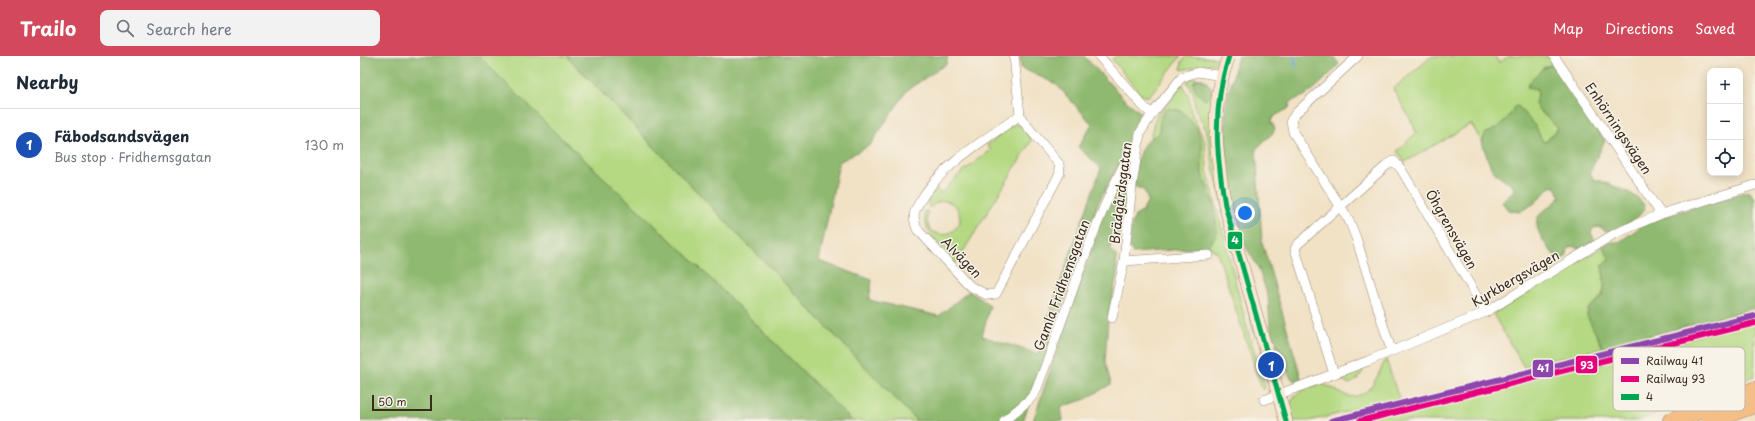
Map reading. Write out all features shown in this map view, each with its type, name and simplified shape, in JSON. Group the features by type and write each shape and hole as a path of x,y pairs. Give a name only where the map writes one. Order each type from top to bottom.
{"highway":[{"path":"1745,394 1755,390"},
{"path":"1745,408 1755,404"},
{"path":"1671,421 1698,411"},
{"path":"1710,421 1736,411"}],"street":[{"name":"Alvägen","path":"1014,56 1020,115 1023,121 1059,164 1060,173 996,294 987,295 970,286 917,229 914,220 915,211 932,184 941,174 959,159 1020,115"},
{"path":"1099,56 1152,114"},
{"path":"1230,56 1222,76 1215,136 1219,170 1225,205 1286,421"},
{"path":"1358,56 1297,112 1291,120 1293,132 1349,220 1391,350"},
{"name":"Enhörningsvägen","path":"1554,56 1661,214"},
{"name":"Brädgårdsgatan","path":"1112,318 1124,261 1132,185 1140,133 1152,114 1173,87 1185,75 1198,72 1222,76"},
{"name":"Gamla Fridhemsgatan","path":"1004,421 1035,393 1096,223 1114,183 1132,149"},
{"name":"Öhgrensvägen","path":"1340,207 1394,161 1402,169 1486,312"},
{"name":"Kyrkbergsvägen","path":"1264,400 1368,361 1391,350 1486,312 1614,234 1661,214 1755,185"},
{"path":"1334,374 1295,249 1297,245 1340,207"},
{"path":"1124,261 1209,255"}],"green space":[{"path":"360,56 479,56 561,138 692,260 852,421 360,421"},
{"path":"479,56 567,56 917,421 852,421 692,260 561,138"},
{"path":"567,56 948,56 946,64 907,90 870,145 839,162 819,261 872,280 869,300 939,316 969,291 990,305 982,336 1038,354 1047,332 1048,317 1101,168 1078,147 1092,124 1056,84 1021,68 1020,56 1084,56 1125,100 1145,116 1098,203 1023,421 917,421"},
{"path":"1116,56 1181,56 1149,96 1144,96 1140,94 1112,59"},
{"path":"1187,56 1217,58 1222,56 1217,63 1182,70 1182,61"},
{"path":"1238,56 1333,56 1339,64 1314,89 1304,96 1293,100 1290,103 1289,108 1273,117 1271,122 1275,128 1273,133 1256,149 1262,242 1302,381 1295,381 1290,377 1278,348 1270,325 1268,296 1258,267 1246,247 1231,194 1225,156 1226,104"},
{"path":"1432,56 1495,56 1499,63 1509,56 1549,56 1553,64 1544,67 1527,87 1537,89 1538,96 1535,103 1539,110 1558,128 1547,141 1543,142 1535,126 1513,112 1494,131 1486,133 1482,142 1471,124 1405,162 1397,151 1416,133 1413,124 1393,89"},
{"path":"1553,64 1605,140 1590,172 1593,179 1630,193 1642,203 1645,208 1634,220 1618,229 1608,232 1600,227 1593,228 1591,233 1595,240 1580,249 1571,246 1568,249 1566,257 1559,259 1542,239 1537,226 1539,216 1560,196 1554,186 1549,188 1535,203 1519,212 1508,210 1502,202 1514,190 1513,186 1500,178 1493,170 1488,161 1482,142 1486,133 1503,123 1513,111 1514,107 1518,106 1535,126 1543,142 1547,141 1558,128 1539,110 1535,103 1538,96 1537,89 1527,87 1538,73"},
{"path":"1193,78 1204,79 1213,90 1211,118 1255,337 1212,161 1207,132 1195,108 1194,94 1187,82"},
{"path":"1196,79 1205,81 1210,88 1212,94 1206,100 1197,93 1193,83"},
{"path":"1181,84 1189,97 1191,112 1205,142 1207,170 1249,335 1265,386 1264,390 1262,389 1217,252 1209,247 1217,232 1214,205 1202,174 1201,160 1159,124 1160,132 1157,136 1150,138 1158,113 1166,106"},
{"path":"1167,108 1182,111 1197,128 1202,145 1202,174 1214,205 1217,232 1209,247 1133,253 1129,245 1132,224 1135,216 1142,212 1148,201 1144,190 1134,186 1137,161 1141,149 1149,139 1160,132 1160,119"},
{"path":"1017,124 1021,126 1032,140 956,263 930,233 924,211 928,212 927,220 929,227 938,234 944,234 950,233 956,229 960,222 958,210 951,203 946,201 941,201 930,208 928,205 930,197 936,189 941,193 961,173 991,150 987,145 1013,125"},
{"path":"1125,173 1130,176 1124,228 1118,235 1112,238 1110,249 1116,256 1117,273 1108,320 1105,361 1111,384 1086,399 1061,407 1063,421 1033,421 1106,206"},
{"path":"1749,191 1755,199 1755,308 1603,348 1587,316 1588,309 1599,300 1604,291 1602,266 1610,259 1603,246 1610,242 1619,242 1642,226 1660,218"},
{"path":"1603,246 1610,259 1602,266 1604,291 1599,300 1588,309 1587,315 1603,348 1524,367 1493,314"},
{"path":"1755,320 1755,376 1745,380 1745,347 1652,347"},
{"path":"1613,357 1613,411 1663,411 1637,421 1349,421"},
{"path":"1386,359 1399,399 1309,421 1293,421 1290,406 1299,393 1315,385 1325,385 1347,396 1357,396 1370,388"},
{"path":"1359,369 1363,371 1358,379 1350,384 1340,379 1341,376"}],"waterway":[{"path":"1294,56 1296,66"}],"rail line":[{"name":"41","path":"1630,347 1755,316"},
{"name":"93","path":"1658,347 1755,323"},
{"name":"41","path":"1331,421 1613,351"},
{"name":"93","path":"1360,421 1613,358"}],"transit line":[{"name":"4","path":"1229,56 1220,94 1218,112 1217,130 1219,167 1225,205 1286,421"}],"place":[{"name":"Fäbodsandsvägen","path":"1271,365"}]}
